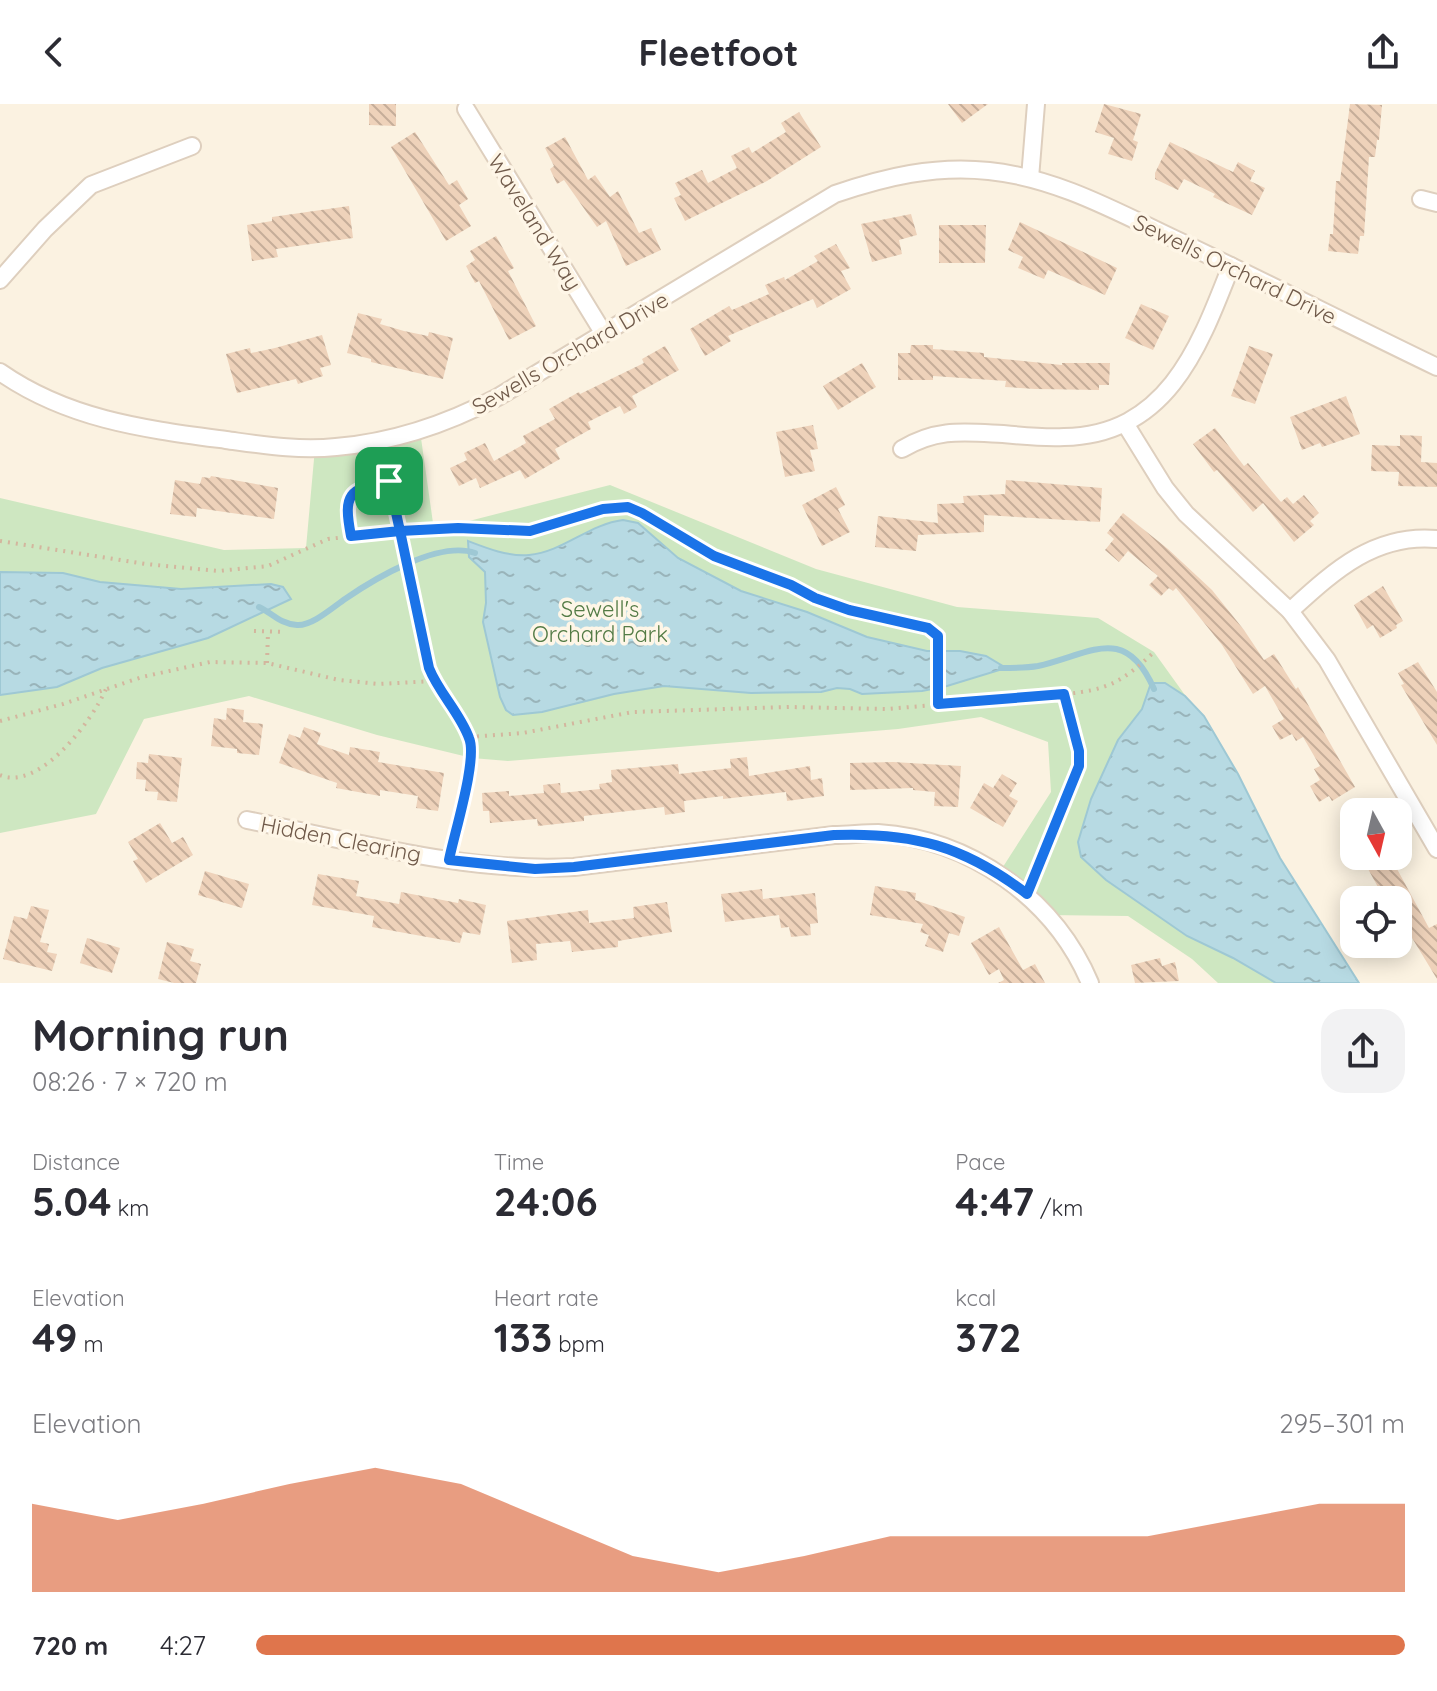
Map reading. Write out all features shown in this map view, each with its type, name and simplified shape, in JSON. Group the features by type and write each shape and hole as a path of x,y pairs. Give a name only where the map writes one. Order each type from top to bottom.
{"street":[{"path":"1030,178 1036,104"},
{"name":"Waveland Way","path":"466,109 604,334"},
{"path":"0,280 45,229 91,185 192,146"},
{"name":"Sewells Orchard Drive","path":"0,372 45,397 130,427 288,448 335,448 380,441 460,417 498,397 835,194 895,175 943,170 987,171 1030,178 1100,204 1436,366"},
{"path":"902,449 919,439 942,433 1066,438 1126,425 1174,384 1204,334 1231,266"},
{"path":"1126,425 1165,488 1186,514 1290,611 1327,660 1437,849"},
{"path":"1290,611 1334,571 1357,556 1400,540 1437,539"},
{"name":"Hidden Clearing","path":"247,820 449,860 512,868 574,867 834,835 877,833 909,838 969,858 999,873 1027,894 1066,939 1090,983"}],"path":[{"path":"380,441 425,656 434,681 469,737 472,758 449,860"},
{"path":"351,536 347,506 349,497 363,486 389,481"},
{"path":"0,541 146,564 218,571 268,566 318,542 351,536 458,528 530,531 603,509 628,507 714,556 791,585 830,604 935,631 938,641 938,704"},
{"path":"254,631 285,632"},
{"path":"267,663 268,632"},
{"path":"469,737 523,733 633,712 789,707 887,709 1064,694 1109,687 1131,674 1154,652"},
{"path":"0,721 161,672 210,662 267,663 339,680 379,684 434,681"},
{"path":"0,775 16,779 28,777 40,769 87,721 106,689"},
{"path":"1027,894 1079,766 1079,751 1064,694"}],"green space":[{"name":"Sewell's Orchard Park","path":"420,431 434,530 610,485 816,569 957,607 1098,618 1154,652 1223,748 1280,858 1355,983 1218,983 1192,959 1128,916 1047,915 999,873 1051,792 1048,742 981,717 898,729 508,761 472,758 377,735 249,696 144,719 96,814 0,833 0,498 224,550 306,548 315,448"}],"water":[{"path":"623,520 638,523 678,558 741,591 807,612 867,637 927,651 960,651 986,656 1006,668 922,691 862,694 837,688 821,692 751,693 664,686 614,694 542,712 513,715 506,710 500,697 483,622 485,572 469,557 468,541 506,553 529,555 553,549 599,527"},
{"path":"0,572 63,573 100,582 181,589 271,584 283,587 291,599 208,638 102,668 57,687 0,695"},
{"path":"1151,683 1165,683 1185,696 1204,716 1238,774 1280,858 1340,953 1340,958 1343,958 1359,983 1276,983 1187,936 1106,880 1081,857 1078,842 1091,799 1118,740 1142,709"}],"building":[{"path":"369,104 396,104 396,126 369,125"},
{"path":"948,104 988,104 962,123"},
{"path":"1104,104 1141,114 1133,140 1138,142 1132,161 1108,154 1114,138 1095,132"},
{"path":"1350,104 1382,105 1375,157 1369,157 1364,236 1360,236 1358,254 1328,251 1330,234 1333,234 1336,181 1340,181"},
{"path":"799,112 821,147 767,181 685,221 674,198 681,195 675,183 702,170 708,183 737,168 731,156 749,147 752,153 786,132 781,123"},
{"path":"415,132 449,185 457,180 468,199 459,205 471,226 446,241 391,147"},
{"path":"565,137 588,180 595,175 610,197 618,191 639,233 651,228 661,250 626,266 606,221 597,227 564,180 557,184 550,169 554,166 545,148"},
{"path":"1170,142 1233,172 1238,162 1255,171 1250,181 1265,188 1252,215 1184,179 1178,190 1155,179"},
{"path":"349,206 353,238 276,249 278,257 252,261 247,225 272,221 272,217"},
{"path":"911,214 917,235 899,240 902,254 872,262 861,224"},
{"path":"1020,222 1117,268 1105,295 1048,270 1044,279 1018,268 1023,257 1008,250"},
{"path":"939,225 986,225 985,263 939,263"},
{"path":"496,236 514,268 508,271 536,326 509,340 479,281 475,283 466,266 475,260 470,251"},
{"path":"836,244 850,268 841,271 851,289 817,308 813,299 728,336 731,341 705,356 690,329 729,306 732,310 769,294 765,285 784,277 785,280 818,261 814,256"},
{"path":"1141,304 1169,316 1153,350 1125,338"},
{"path":"358,313 382,319 380,324 404,331 428,336 429,332 453,338 443,379 371,362 371,359 347,353"},
{"path":"322,335 331,365 320,368 323,376 298,384 296,379 237,393 226,354 250,348 251,353"},
{"path":"911,345 933,345 933,349 984,353 984,357 1062,365 1110,363 1109,385 1099,385 1099,390 1035,389 1005,387 1006,381 933,376 933,380 898,380 898,353 910,353"},
{"path":"665,346 679,370 632,396 637,407 624,414 620,406 588,422 591,429 555,449 560,459 525,479 520,470 480,488 476,478 459,486 450,468 467,460 464,453 485,443 494,461 526,443 523,436 555,419 549,409 644,363 642,359"},
{"path":"1249,346 1273,354 1255,404 1231,396"},
{"path":"862,363 876,387 838,410 823,386"},
{"path":"1346,396 1360,434 1322,447 1320,443 1302,450 1290,417"},
{"path":"813,425 818,449 810,450 815,471 785,477 776,432"},
{"path":"1215,428 1244,466 1248,463 1281,502 1287,497 1293,504 1304,495 1319,513 1310,521 1314,525 1294,542 1263,503 1253,512 1217,470 1214,472 1193,444"},
{"path":"1400,435 1422,436 1421,462 1437,463 1437,487 1398,486 1399,472 1371,471 1372,445 1400,446"},
{"path":"202,477 278,488 274,519 197,508 196,517 170,514 175,480 200,484"},
{"path":"1006,480 1102,488 1100,522 984,515 984,532 918,535 916,551 875,547 878,516 938,523 937,504 964,503 963,496 1005,494"},
{"path":"836,487 845,505 838,509 850,532 822,546 802,505"},
{"path":"1123,513 1212,590 1264,660 1274,654 1296,689 1298,687 1355,787 1332,801 1329,796 1319,802 1310,786 1320,780 1314,769 1320,766 1303,737 1296,741 1292,734 1280,740 1272,726 1284,719 1265,686 1253,694 1222,645 1176,588 1173,591 1169,588 1161,596 1149,585 1158,576 1128,551 1119,562 1105,550 1114,539 1107,533"},
{"path":"1383,586 1403,621 1380,638 1373,625 1367,629 1354,605"},
{"path":"1418,662 1437,692 1437,745 1401,685 1404,684 1398,673"},
{"path":"227,708 244,710 243,722 263,724 259,755 211,746 214,718 226,720"},
{"path":"304,727 321,733 317,744 349,755 350,747 380,752 378,762 444,773 438,811 416,808 418,796 380,790 380,796 336,788 337,783 279,763 289,734 300,738"},
{"path":"149,754 182,758 177,802 157,800 158,792 145,791 146,780 136,779 137,762 148,763"},
{"path":"747,757 749,776 810,766 811,780 822,778 824,796 787,801 786,792 723,799 723,796 684,801 685,812 665,815 664,807 584,816 584,821 538,826 537,819 490,823 489,811 483,811 482,793 509,791 509,796 544,793 543,785 560,783 561,793 600,789 599,784 612,782 611,770 678,764 679,774 731,768 730,759"},
{"path":"850,763 961,766 958,807 934,806 935,792 913,788 850,790"},
{"path":"1002,774 1017,783 1009,796 1018,801 1003,827 970,808 984,783 993,788"},
{"path":"160,823 172,843 183,837 193,855 146,883 133,861 138,859 128,842"},
{"path":"1369,870 1398,870 1406,886 1377,886"},
{"path":"205,871 249,884 242,908 198,895"},
{"path":"318,874 359,881 356,896 399,904 401,892 486,905 480,935 463,932 460,943 372,927 374,916 312,905"},
{"path":"875,886 916,893 915,900 965,917 959,936 949,933 943,952 925,946 929,935 920,932 923,924 870,915"},
{"path":"762,889 763,899 815,893 818,923 810,924 811,935 791,937 789,927 781,928 779,915 725,922 721,894"},
{"path":"1412,897 1429,928 1437,924 1437,979 1412,938"},
{"path":"667,902 672,932 618,941 618,947 572,952 570,941 536,944 537,960 512,963 507,921 588,910 589,923 634,918 633,907"},
{"path":"31,906 49,910 40,942 49,944 47,952 57,954 52,971 3,959 14,916 27,919"},
{"path":"999,927 1023,970 1035,964 1045,983 998,983 1004,980 999,969 989,975 971,943"},
{"path":"87,938 120,948 112,973 80,963"},
{"path":"167,942 194,949 190,961 201,964 196,983 158,979"},
{"path":"1160,958 1162,966 1175,962 1179,981 1135,983 1131,965"}],"waterway":[{"path":"259,607 286,623 303,625 407,564 444,552 460,550 475,553"},
{"path":"1001,668 1038,666 1105,648 1131,656 1143,669 1154,689"}],"route":[{"path":"389,481 355,490 349,497 348,518 351,536 400,531 429,668 469,737 472,758 449,860 535,869 574,867 834,835 877,833 909,838 969,858 999,873 1027,894 1079,766 1079,751 1064,694 938,704 938,636 928,628 849,610 815,598 791,585 714,556 628,507 603,509 545,529 530,531 458,528 400,531 389,481"}]}
